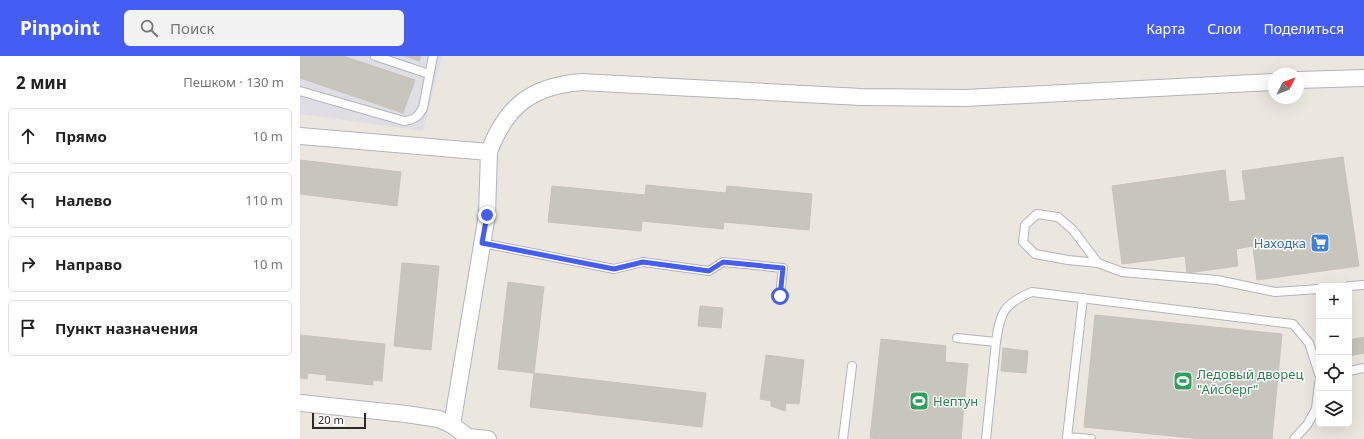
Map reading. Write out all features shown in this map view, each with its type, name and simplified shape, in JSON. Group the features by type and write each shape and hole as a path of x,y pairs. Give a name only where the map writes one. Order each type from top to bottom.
{"street":[{"path":"1304,80 1364,78"},
{"path":"452,425 487,215 490,152 496,135 503,122 513,110 523,101 547,88 581,82 861,97 966,98 1268,82"},
{"path":"300,136 490,152"},
{"path":"300,403 439,419 452,425 468,437 488,439"}],"lane":[{"path":"375,56 429,74"},
{"path":"300,91 404,121 412,120 419,115 423,108 433,56"},
{"path":"1098,263 1073,230 1058,217 1037,214 1025,225 1023,242 1035,254 1068,260 1098,263 1122,272 1217,280 1275,292 1316,289"},
{"path":"482,243 614,269 643,262 709,271 723,262 783,268 780,296"},
{"path":"1352,286 1364,285"},
{"path":"986,439 999,319 1004,310 1021,297 1032,292 1293,324 1309,343 1316,365"},
{"path":"1083,298 1067,436 1091,439"},
{"path":"957,338 996,342"},
{"path":"843,439 852,366"},
{"path":"1352,370 1364,368"},
{"path":"1294,439 1307,425 1316,409 1318,391"}],"shaded area":[{"path":"300,56 442,56 423,131 300,114"}],"building":[{"path":"300,56 343,56 415,80 403,113 300,78"},
{"path":"405,56 421,56 419,61"},
{"path":"1343,157 1359,266 1257,280 1253,246 1236,249 1238,266 1187,273 1185,256 1122,264 1112,186 1225,170 1229,202 1246,200 1242,171"},
{"path":"300,160 401,172 397,206 300,194"},
{"path":"646,185 726,193 727,186 812,194 809,230 724,222 723,229 642,221 641,231 548,222 552,186 645,195"},
{"path":"402,263 439,266 431,350 394,346"},
{"path":"508,282 544,287 534,373 498,369"},
{"path":"700,306 723,308 721,328 698,326"},
{"name":"Ледовый дворец \"Айсберг\"","path":"1095,315 1282,334 1272,439 1201,439 1084,427"},
{"path":"300,335 385,344 382,381 373,380 373,385 326,380 327,375 308,373 307,379 300,378"},
{"path":"1364,337 1364,353 1352,355 1352,339"},
{"name":"Нептун","path":"881,339 946,346 945,362 968,364 961,439 870,438"},
{"path":"1003,348 1028,351 1026,373 1001,371"},
{"path":"766,355 804,360 799,404 786,403 785,411 771,406 771,401 760,399"},
{"path":"534,373 706,393 702,427 530,407"}],"place":[{"name":"Находка","path":"1320,243"},
{"name":"Ледовый дворец \"Айсберг\"","path":"1183,381"},
{"name":"Нептун","path":"919,401"}],"route":[{"path":"487,215 482,243 614,269 643,262 709,271 723,262 783,268 780,296"}]}
